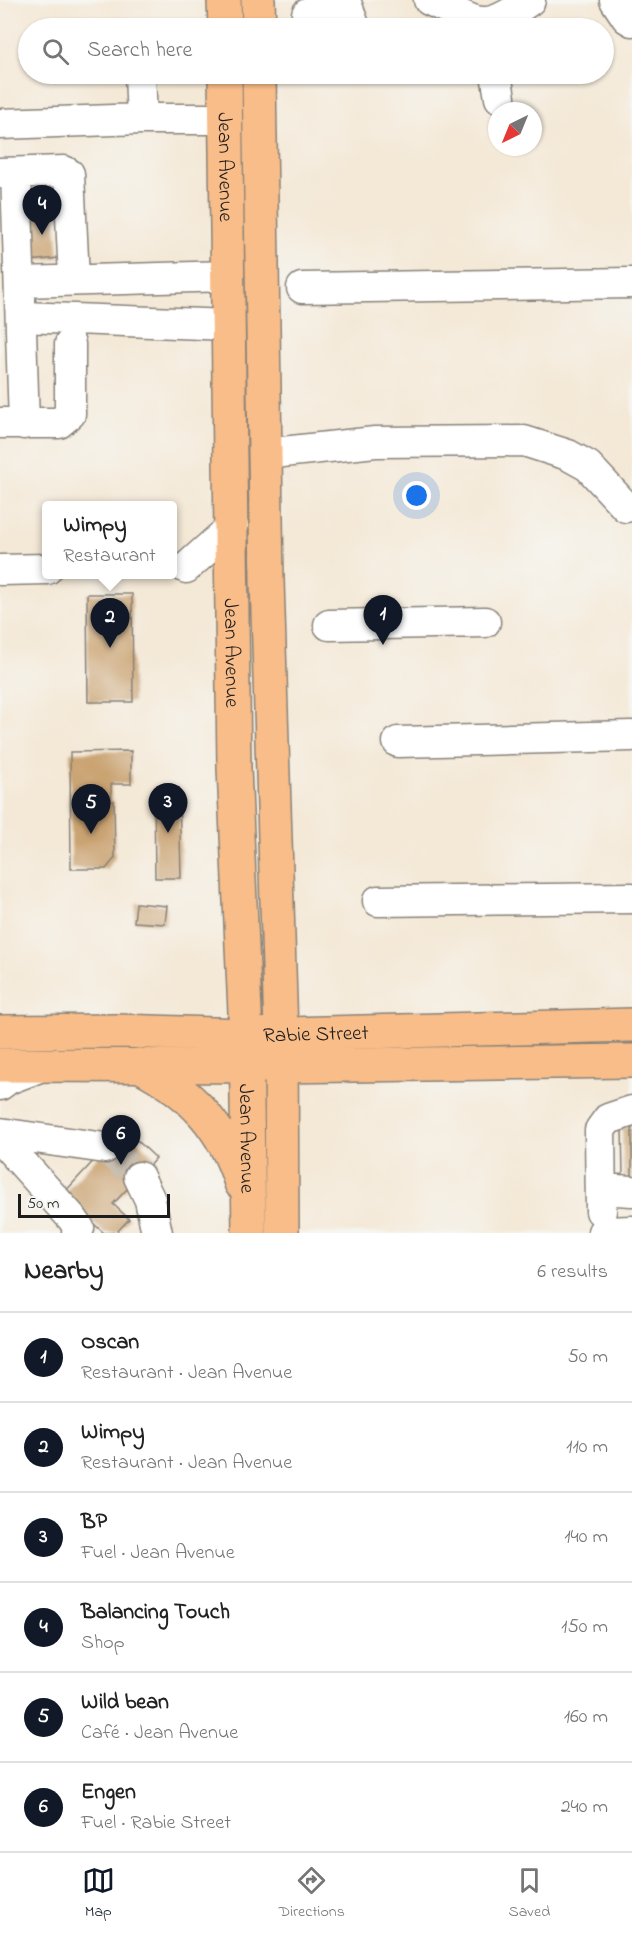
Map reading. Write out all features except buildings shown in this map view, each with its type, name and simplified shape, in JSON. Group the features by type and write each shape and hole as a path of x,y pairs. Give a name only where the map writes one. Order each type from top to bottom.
{"main road":[{"path":"224,0 225,18"},
{"path":"258,0 259,18"},
{"name":"Jean Avenue","path":"225,84 233,526 234,768 246,1050 249,1220"},
{"name":"Jean Avenue","path":"259,84 264,454 281,1033 282,1233"},
{"path":"233,580 241,576 246,567 246,474 255,461 264,454"},
{"name":"Rabie Street","path":"0,1065 139,1065 246,1050 281,1033 632,1025"},
{"name":"Rabie Street","path":"0,1032 118,1031 246,1050 281,1066 632,1061"},
{"path":"139,1065 168,1080 208,1118 233,1157 249,1220"}],"street":[{"path":"307,14 343,0 350,18"},
{"path":"429,0 468,18"},
{"path":"505,18 530,0"},
{"path":"615,0 627,18 632,21"},
{"path":"140,84 142,118"},
{"path":"0,124 142,118 226,119"},
{"path":"70,344 70,414 59,423 12,423 22,317 21,282 8,173 64,171 69,174 74,279"},
{"path":"21,282 229,276"},
{"path":"302,288 632,283"},
{"path":"22,317 229,325"},
{"path":"264,454 375,442 524,441 568,455 588,466 626,507"},
{"path":"179,567 233,526"},
{"path":"179,567 233,580"},
{"path":"0,570 42,569"},
{"path":"329,624 485,622"},
{"path":"398,742 632,736"},
{"path":"378,901 632,898"},
{"path":"0,1085 8,1079 45,1065"},
{"path":"601,1211 600,1130 608,1119 632,1111"},
{"path":"0,1133 105,1148"},
{"path":"0,1138 72,1218 79,1228 77,1233"},
{"path":"139,1177 150,1200 157,1233"},
{"path":"601,1211 632,1191"},
{"path":"601,1211 632,1231"}],"tunnel":[{"path":"105,1148 139,1177"}],"place":[{"name":"Balancing Touch","path":"42,235"},
{"name":"Oscan","path":"383,645"},
{"name":"Wimpy","path":"110,648"},
{"name":"BP","path":"168,833"},
{"name":"Wild bean","path":"91,834"},
{"name":"Engen","path":"121,1165"}]}
